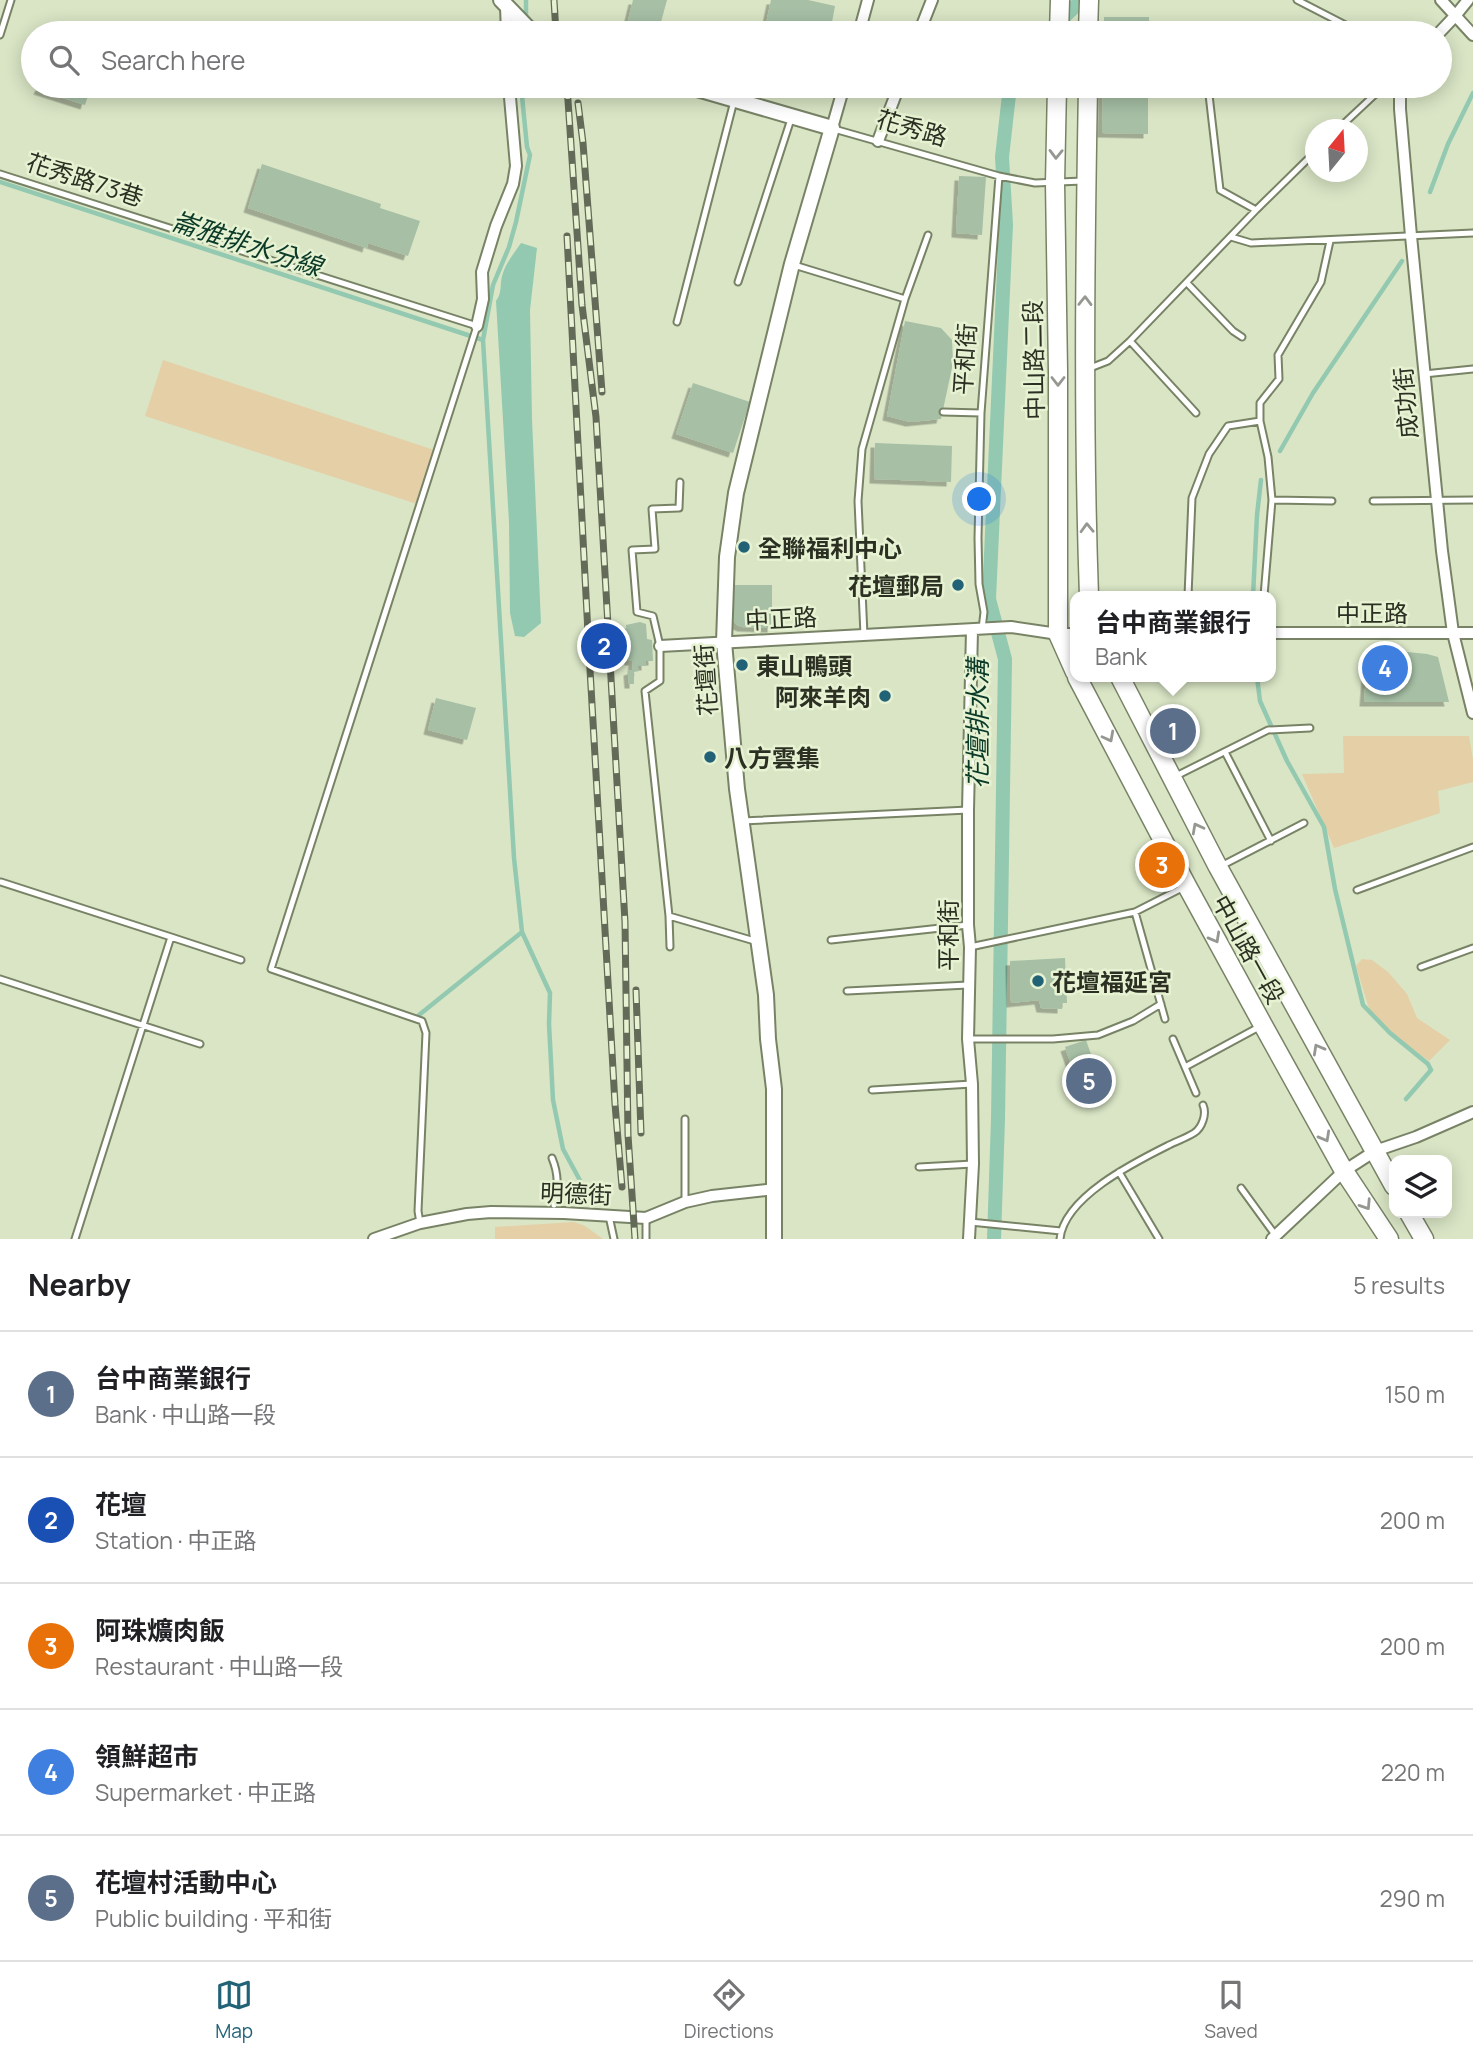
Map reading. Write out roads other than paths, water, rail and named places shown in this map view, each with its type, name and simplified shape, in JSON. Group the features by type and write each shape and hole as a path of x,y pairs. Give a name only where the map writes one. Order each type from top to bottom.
{"main road":[{"path":"1059,0 1059,21"},
{"name":"中山路二段","path":"1057,98 1055,183 1058,371 1066,634"},
{"name":"中山路二段","path":"1088,98 1084,371 1090,591"},
{"name":"中山路一段","path":"1080,682 1186,886 1344,1171 1389,1239"},
{"name":"中山路一段","path":"1123,682 1218,867 1389,1177"},
{"path":"1412,1218 1424,1239"}],"street":[{"path":"862,21 868,0"},
{"path":"924,21 932,0"},
{"path":"1441,0 1473,35"},
{"path":"1451,21 1468,0"},
{"path":"503,3 505,21"},
{"path":"503,3 521,21"},
{"path":"477,326 483,299 482,272 513,184 516,166 510,98"},
{"name":"花秀路","path":"728,98 832,128"},
{"path":"832,128 841,98"},
{"path":"878,141 894,98"},
{"name":"成功街","path":"1400,98 1437,500 1453,632 1473,713"},
{"name":"花壇街","path":"774,1239 774,1089 766,995 737,789 724,642 727,557 736,493 792,264 832,128"},
{"name":"中正路","path":"660,646 1011,627 1066,634"},
{"name":"平和街","path":"969,1239 973,1164 972,1084 968,1039 968,810 981,629"},
{"name":"中正路","path":"1276,633 1473,633"},
{"path":"1274,1238 1344,1171 1375,1151 1416,1137 1473,1112"},
{"name":"明德街","path":"373,1239 444,1217 491,1212 646,1218 685,1202 775,1189"}],"lane":[{"path":"0,35 11,0"},
{"path":"1297,0 1338,21"},
{"path":"1209,98 1220,190 1255,210"},
{"path":"1349,119 1371,98"},
{"path":"677,322 735,100"},
{"path":"738,282 792,116"},
{"name":"花秀路","path":"832,128 999,176 1035,183 1086,180"},
{"path":"1084,371 1108,361 1130,341 1305,161"},
{"name":"花秀路73巷","path":"0,174 477,326"},
{"name":"平和街","path":"981,629 984,612 979,584 978,538 981,413 999,176"},
{"path":"1231,237 1251,243 1473,233"},
{"path":"864,635 858,501 862,449 905,299 928,235"},
{"path":"1264,591 1272,500 1268,457 1260,421 1260,403 1279,379 1278,355 1321,282 1330,240"},
{"path":"792,264 905,299"},
{"path":"1187,283 1242,337"},
{"path":"420,1223 418,1211 426,1033 422,1021 271,969 477,326"},
{"path":"1130,341 1196,413"},
{"path":"1424,374 1473,369"},
{"path":"943,412 981,413"},
{"path":"1188,591 1192,498 1209,454 1228,426 1260,421"},
{"path":"670,947 645,691 660,681 660,646 653,616 637,612 632,550 655,550 652,509 680,508 680,482"},
{"path":"1272,500 1332,501"},
{"path":"1373,501 1473,500"},
{"path":"1171,778 1268,730 1310,728"},
{"path":"1225,752 1271,841"},
{"path":"741,821 968,810"},
{"path":"1218,867 1304,823"},
{"path":"1357,890 1473,848"},
{"path":"1,882 241,960"},
{"path":"970,947 1135,912 1186,886"},
{"path":"1135,912 1165,1019"},
{"path":"669,916 758,942"},
{"path":"831,940 968,925"},
{"path":"75,1239 171,937"},
{"path":"1421,967 1473,948"},
{"path":"0,979 200,1044"},
{"path":"847,991 968,985"},
{"path":"968,1039 1053,1039 1098,1035 1133,1021 1161,1004"},
{"path":"1185,1067 1263,1025"},
{"path":"1173,1039 1196,1093"},
{"path":"872,1090 972,1084"},
{"path":"1060,1239 1061,1231 1076,1204 1119,1172 1196,1132 1205,1116 1203,1105"},
{"path":"685,1119 685,1202"},
{"path":"552,1158 559,1183 554,1205"},
{"path":"919,1167 973,1164"},
{"path":"1119,1172 1159,1239"},
{"path":"1241,1188 1274,1238"},
{"path":"608,1216 614,1239"},
{"path":"646,1218 646,1239"},
{"path":"970,1222 1061,1231"}],"waterway":[{"path":"526,0 526,21"},
{"name":"花壇排水溝","path":"1060,21 1082,0"},
{"path":"1430,192 1448,144 1473,93"},
{"path":"419,1015 522,932 514,858 483,340 493,285 509,247 530,155 522,98"},
{"name":"花壇排水溝","path":"994,1239 1005,659 989,599 1006,225 1002,157 1009,98"},
{"name":"崙雅排水分線","path":"0,182 483,340"},
{"path":"1280,451 1313,393 1402,261"},
{"path":"1253,591 1261,480"},
{"path":"1258,682 1260,701 1287,761 1324,827 1335,889 1363,1005 1390,1033 1428,1064 1431,1070 1406,1099"},
{"path":"522,932 550,993 553,1100 563,1149 583,1186 607,1196"}],"railway":[{"path":"554,0 555,21"},
{"path":"568,98 582,305 596,417 625,922 628,1135 635,1239"},
{"path":"578,103 602,392"},
{"path":"567,236 615,1104 622,1187"},
{"path":"636,990 641,1133"}],"place":[{"name":"全聯福利中心","path":"744,547"},
{"name":"花壇郵局","path":"958,585"},
{"name":"花壇","path":"604,646"},
{"name":"東山鴨頭","path":"742,665"},
{"name":"領鮮超市","path":"1385,668"},
{"name":"阿來羊肉","path":"885,696"},
{"name":"台中商業銀行","path":"1173,731"},
{"name":"八方雲集","path":"710,757"},
{"name":"阿珠爌肉飯","path":"1162,865"},
{"name":"花壇福延宮","path":"1038,981"},
{"name":"花壇村活動中心","path":"1089,1081"}]}
